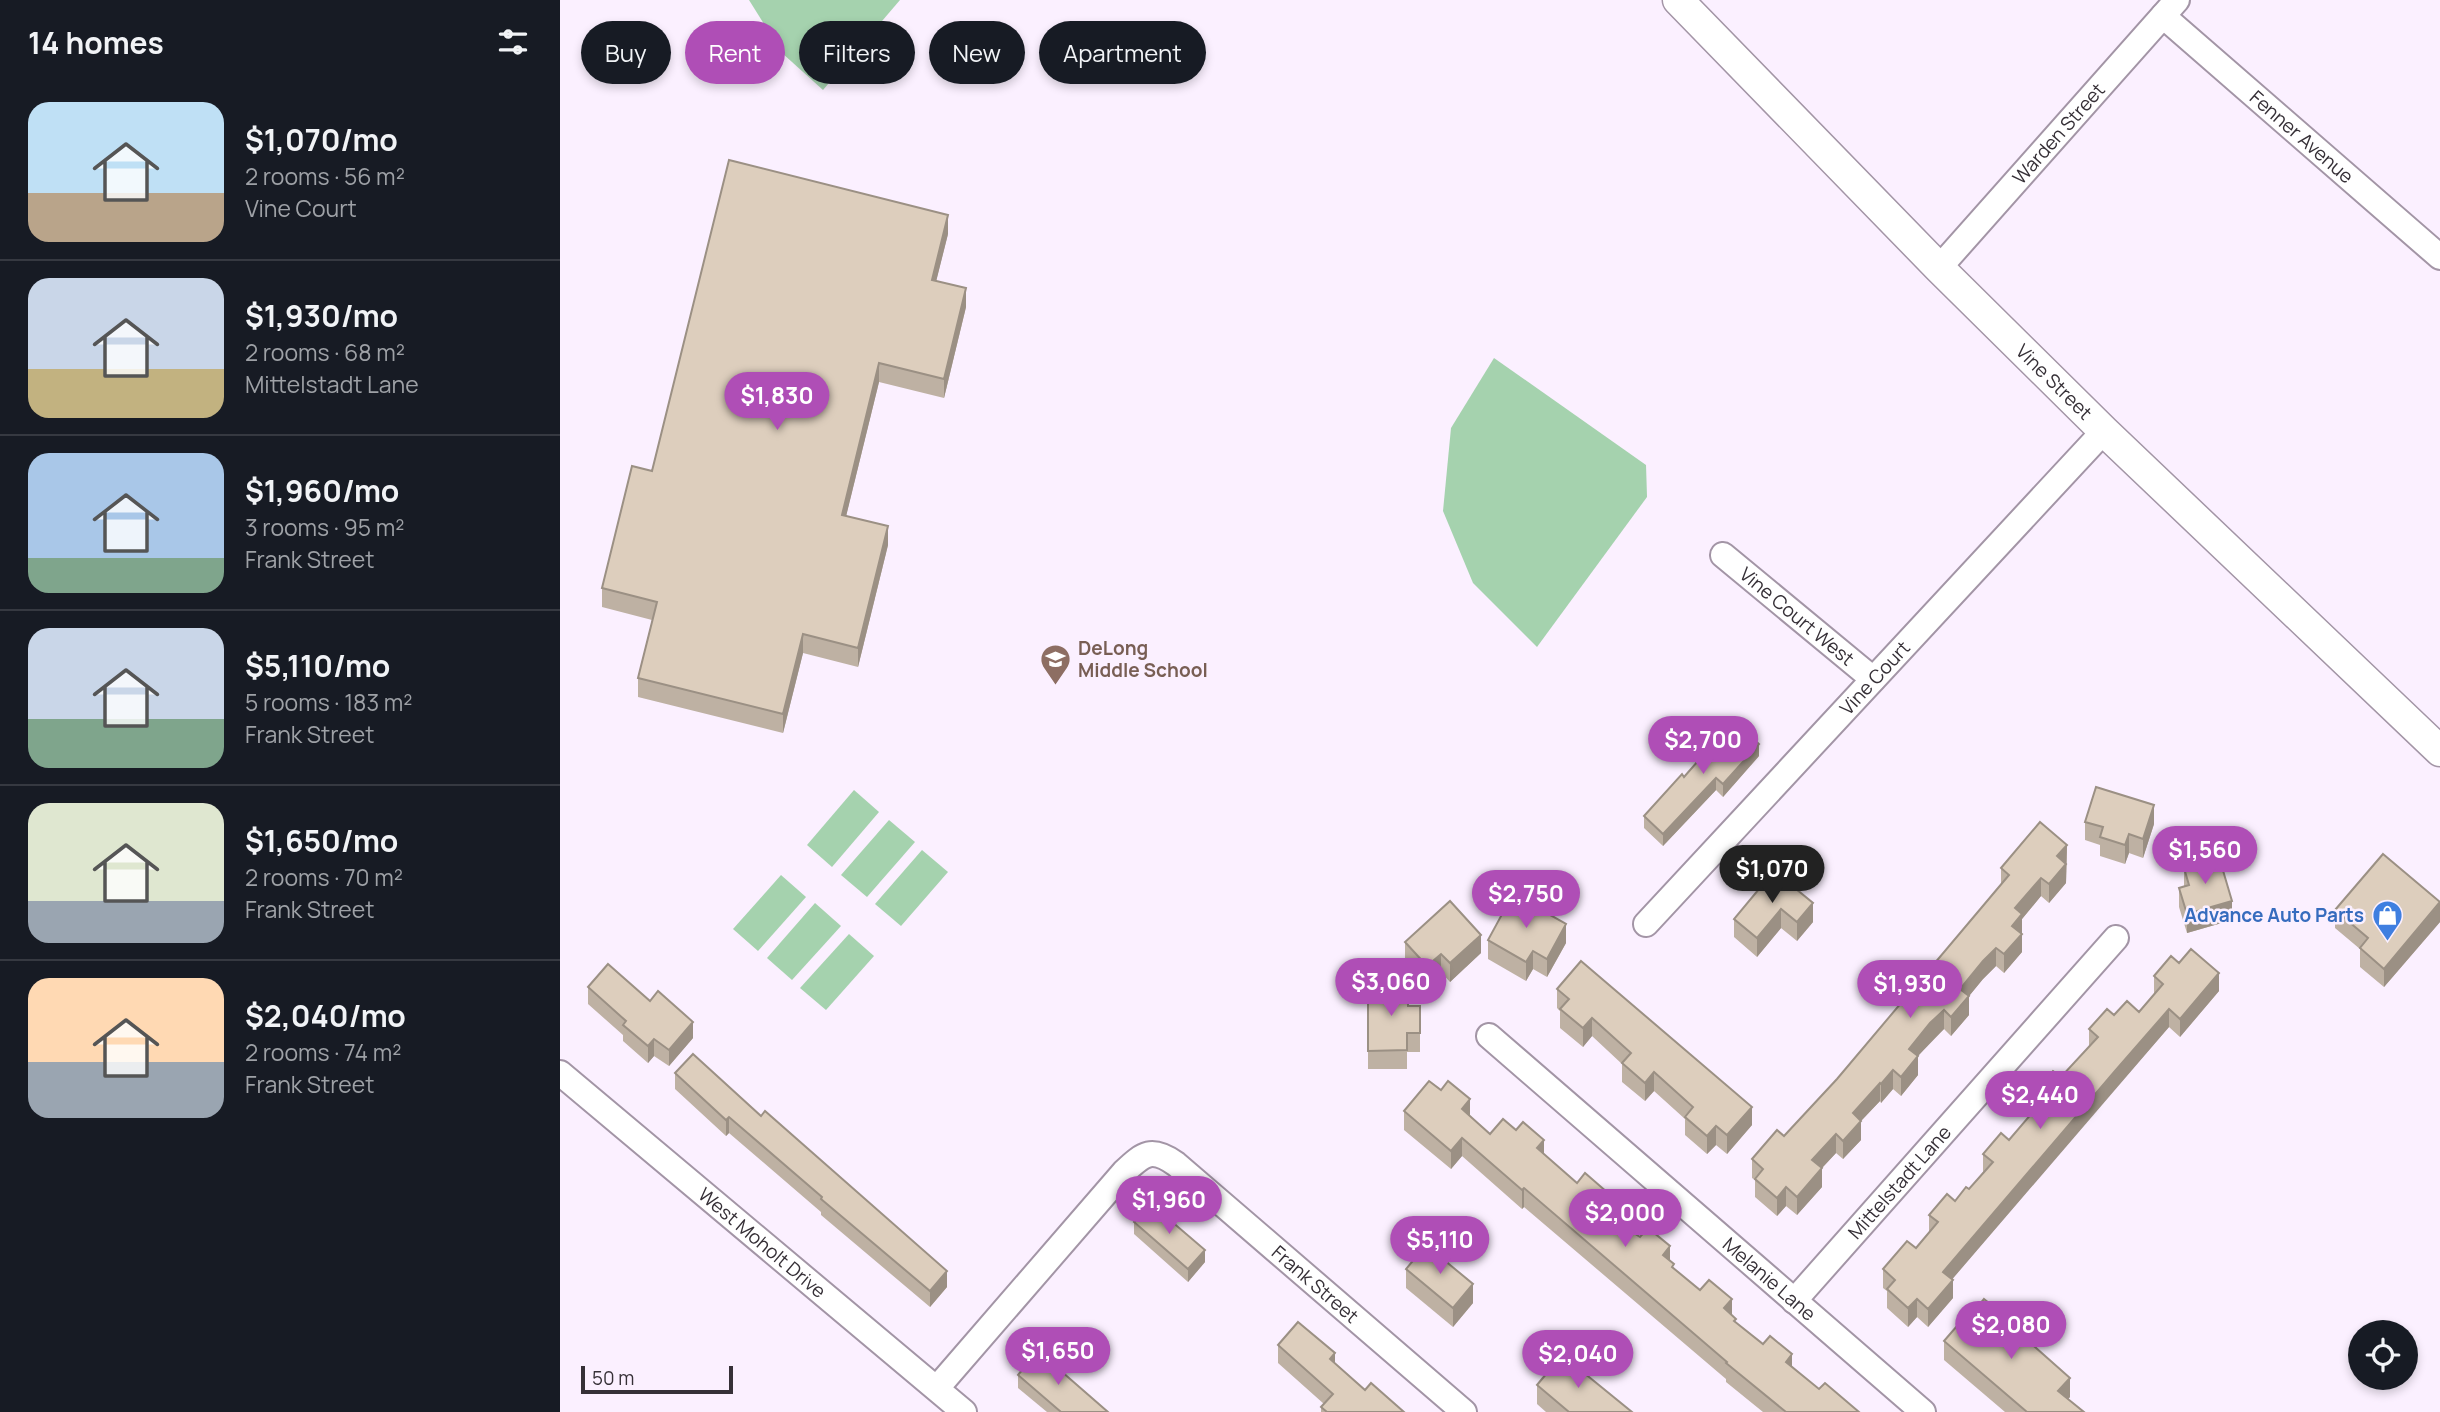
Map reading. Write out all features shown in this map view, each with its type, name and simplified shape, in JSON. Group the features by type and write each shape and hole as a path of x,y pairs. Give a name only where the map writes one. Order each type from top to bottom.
{"street":[{"name":"Vine Street","path":"1678,0 1939,268 2104,431 2440,751"},
{"name":"Warden Street","path":"1939,268 2170,8"},
{"name":"Fenner Avenue","path":"2170,8 2440,257"},
{"name":"Vine Court","path":"1646,924 2104,431"},
{"name":"Vine Court West","path":"1723,555 1872,680"},
{"name":"Mittelstadt Lane","path":"1794,1301 2116,938"},
{"name":"Melanie Lane","path":"1489,1036 1923,1412"},
{"name":"West Moholt Drive","path":"560,1073 964,1412"},
{"name":"Frank Street","path":"937,1388 1124,1172 1138,1159 1150,1153 1163,1154 1177,1164 1464,1412"}],"green space":[{"path":"749,0 900,0 882,21 799,21 799,68 785,56 785,21 762,21"},
{"path":"816,84 828,84 823,90"},
{"path":"1494,358 1646,465 1647,497 1537,647 1473,583 1443,511 1451,428"},
{"path":"854,790 879,812 832,867 807,845"},
{"path":"889,820 915,842 867,897 841,875"},
{"path":"922,850 948,872 901,926 875,904"},
{"path":"781,875 806,897 758,951 733,929"},
{"path":"815,903 841,926 792,980 767,958"},
{"path":"849,934 874,956 826,1010 800,988"}],"building":[{"path":"729,160 948,215 932,280 966,288 944,379 879,363 842,515 888,526 858,648 803,634 783,714 638,678 657,602 602,588 632,466 652,471"},
{"path":"1733,721 1759,744 1723,784 1716,778 1663,834 1644,816 1682,774 1684,777"},
{"path":"2096,787 2154,805 2143,839 2129,834 2125,845 2100,837 2103,827 2085,822"},
{"path":"2040,822 2067,845 2057,856 2066,864 2049,884 2041,878 2015,908 2022,914 2012,926 2022,934 2004,954 1996,948 1983,961 1960,989 1969,996 1951,1017 1944,1010 1909,1049 1918,1056 1901,1077 1893,1070 1853,1113 1861,1121 1843,1141 1836,1134 1812,1160 1822,1168 1797,1197 1786,1187 1777,1198 1755,1179 1763,1169 1752,1159 1777,1130 1784,1136 1837,1079 2009,875 2001,868"},
{"name":"Advance Auto Parts","path":"2383,854 2440,902 2384,969 2360,948 2368,938 2335,910"},
{"path":"2219,857 2232,901 2187,914 2179,888 2189,885 2184,868"},
{"path":"1774,871 1813,903 1797,922 1781,909 1757,938 1734,919"},
{"path":"1513,894 1566,924 1547,959 1533,951 1526,962 1488,940"},
{"path":"1450,901 1481,935 1450,963 1441,954 1427,966 1405,942"},
{"path":"2191,949 2219,973 2180,1019 2169,1009 2115,1071 1943,1272 1953,1280 1928,1309 1917,1299 1908,1308 1887,1289 1895,1280 1883,1269 1907,1241 1916,1248 1938,1222 1929,1215 1947,1194 1955,1201 1993,1162 1983,1154 2001,1133 2009,1140 2044,1099 2035,1091 2053,1071 2061,1077 2098,1037 2089,1029 2107,1009 2114,1015 2127,1001 2139,1012 2163,984 2154,976 2171,956 2179,963"},
{"path":"1581,961 1752,1107 1727,1135 1716,1126 1707,1136 1685,1117 1693,1107 1654,1072 1645,1083 1622,1063 1631,1053 1592,1018 1583,1028 1560,1009 1569,999 1557,989"},
{"path":"608,964 650,1001 658,991 693,1022 669,1050 654,1039 648,1046 623,1025 626,1021 588,987"},
{"path":"1368,986 1408,986 1408,1006 1420,1006 1420,1033 1407,1033 1407,1050 1368,1051"},
{"path":"693,1054 761,1116 765,1111 947,1271 930,1291 729,1117 726,1120 675,1073"},
{"path":"1429,1081 1441,1090 1448,1081 1470,1099 1462,1109 1490,1134 1503,1119 1516,1130 1523,1122 1544,1140 1537,1148 1577,1183 1585,1173 1607,1192 1598,1203 1626,1228 1640,1237 1648,1228 1670,1246 1663,1255 1674,1264 1672,1267 1700,1290 1709,1280 1732,1299 1724,1308 1736,1319 1734,1321 1763,1344 1770,1336 1792,1354 1786,1362 1819,1389 1825,1383 1859,1412 1786,1412 1462,1138 1451,1151 1404,1111"},
{"path":"1150,1203 1205,1250 1188,1269 1134,1222"},
{"path":"1426,1245 1473,1284 1453,1308 1406,1269"},
{"path":"1984,1299 2020,1328 2017,1331 2070,1378 2058,1391 2084,1412 2027,1412 1944,1341 1963,1319 1966,1321"},
{"path":"1298,1322 1335,1353 1330,1359 1365,1390 1371,1383 1404,1412 1327,1412 1321,1407 1333,1394 1278,1345"},
{"path":"1038,1351 1108,1412 1061,1412 1018,1375"},
{"path":"1562,1355 1632,1412 1569,1412 1537,1385"}],"place":[{"name":"DeLong Middle School","path":"1055,686"},
{"name":"Advance Auto Parts","path":"2387,942"}]}
